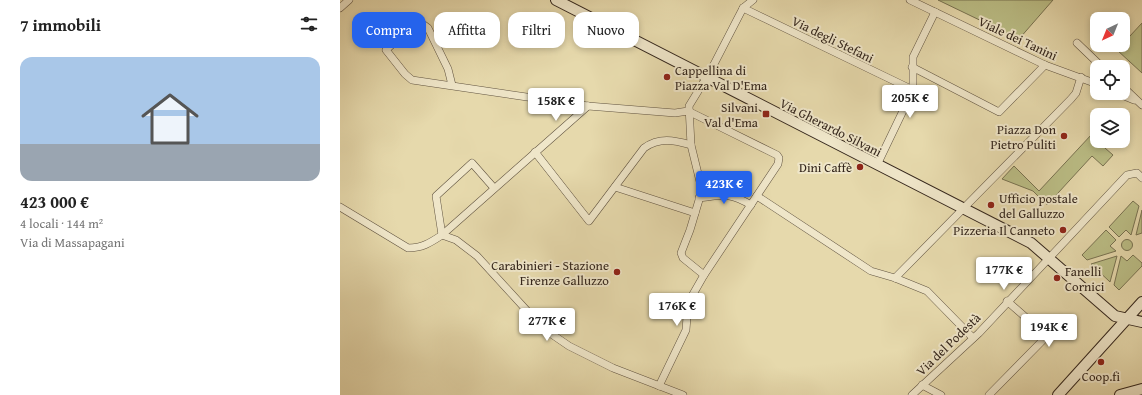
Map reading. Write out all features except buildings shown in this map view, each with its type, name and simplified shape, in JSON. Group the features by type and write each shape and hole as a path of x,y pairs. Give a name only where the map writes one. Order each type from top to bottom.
{"main road":[{"name":"Via Gherardo Silvani","path":"556,0 1031,243 1049,257 1114,316 1142,322"},
{"path":"1058,395 1142,302"},
{"path":"1120,395 1142,389"}],"street":[{"path":"340,8 349,0"},
{"path":"704,275 683,258 681,253 702,190 691,144 688,111 691,101 706,77 743,8 753,0"},
{"name":"Viale dei Tanini","path":"910,0 1045,65 1090,81"},
{"name":"Via degli Stefani","path":"743,8 913,90"},
{"path":"877,165 913,90 913,57 935,12"},
{"path":"452,85 448,69 428,28 424,25 412,26 386,50 405,74 412,80 588,106 675,113 688,111 777,155 779,158 778,164 704,275 688,303 686,330 659,386"},
{"path":"1076,43 1094,60"},
{"path":"912,66 999,112 1045,65"},
{"path":"895,278 1076,93 1081,77"},
{"path":"1130,94 1141,104"},
{"path":"1130,99 1141,104"},
{"path":"340,207 408,248 417,248 427,245 442,235 588,106"},
{"path":"535,152 589,221 644,148 656,141 672,140 691,144"},
{"path":"442,235 436,196 472,163 494,188"},
{"name":"Via del Podestà","path":"912,395 972,338 1127,175 1137,173 1142,178"},
{"path":"615,186 695,213"},
{"path":"699,198 728,194 751,205"},
{"path":"757,196 871,271 895,278 927,291 972,338"},
{"path":"442,235 456,240 477,256 530,314 550,333 569,346 613,368 683,395"},
{"path":"989,395 1047,336 1007,301"},
{"path":"922,384 941,395"}],"green space":[{"path":"938,0 1053,0 1019,39"},
{"path":"1142,23 1142,73 1130,62 1130,60 1128,60 1119,52 1130,52 1130,36"},
{"path":"1090,136 1090,148 1105,148 1113,155 1103,166 1092,156 1047,205 1033,191 1002,179 1014,166 1039,191"},
{"path":"1133,201 1139,206 1131,235 1126,230 1119,237 1109,227"},
{"path":"1142,210 1142,233 1136,235"},
{"path":"1106,230 1116,240 1110,246 1116,251 1087,260 1082,255"},
{"path":"1125,240 1129,240 1131,241 1131,249 1125,250 1122,247 1122,243"},
{"path":"1133,255 1142,263 1142,266 1119,290 1114,285 1121,256 1127,261"},
{"path":"1117,256 1110,282 1091,264"}],"place":[{"name":"Cappellina di Piazza Val D'Ema","path":"667,77"},
{"name":"Silvani Val d'Ema","path":"766,114"},
{"name":"Piazza Don Pietro Puliti","path":"1064,136"},
{"name":"Dini Caffè","path":"860,167"},
{"name":"Ufficio postale del Galluzzo","path":"991,205"},
{"name":"Pizzeria Il Canneto","path":"1063,230"},
{"name":"Carabinieri - Stazione Firenze Galluzzo","path":"617,272"},
{"name":"Fanelli Cornici","path":"1057,278"},
{"name":"Coop.fi","path":"1101,362"}]}
